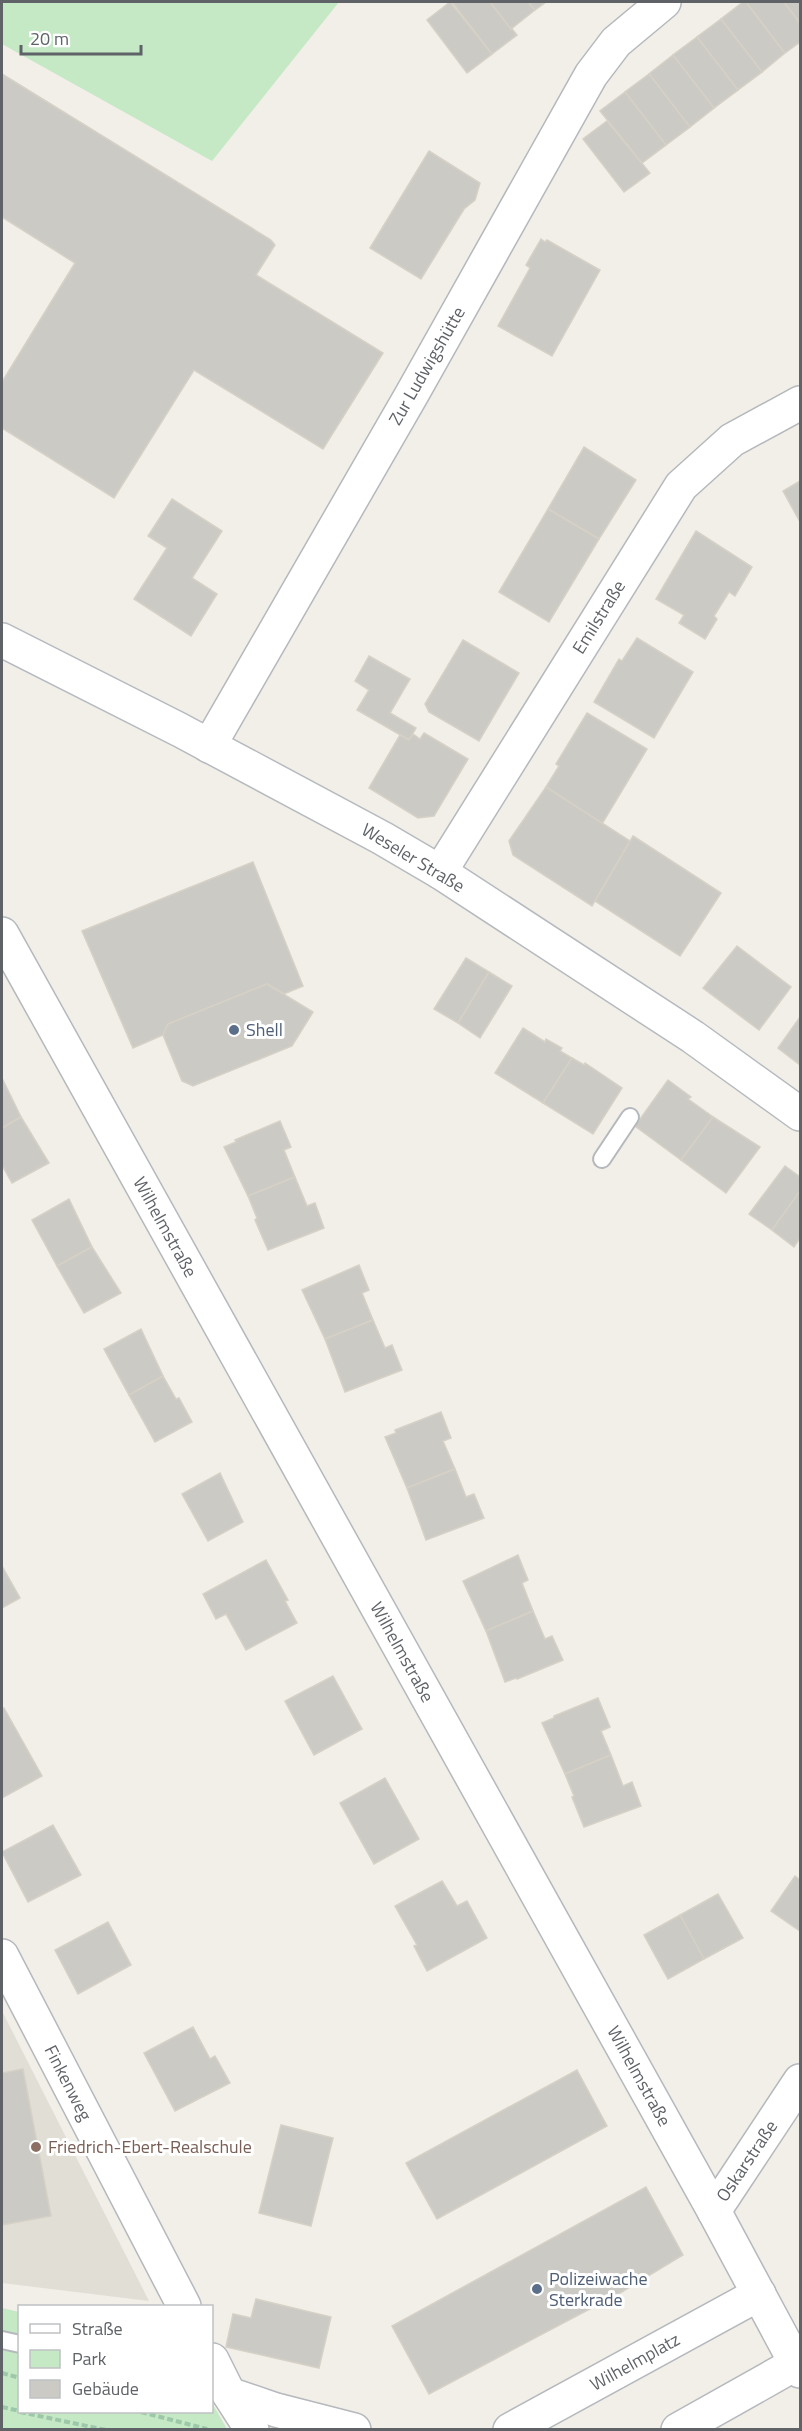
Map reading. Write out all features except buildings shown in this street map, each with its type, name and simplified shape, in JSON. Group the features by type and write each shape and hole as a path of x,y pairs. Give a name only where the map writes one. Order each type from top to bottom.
{"street":[{"name":"Zur Ludwigshütte","path":"209,746 412,394 591,75 616,42 664,2"},
{"name":"Emilstraße","path":"440,872 681,486 732,440 801,403"},
{"name":"Weseler Straße","path":"4,648 209,746 382,838 440,872 693,1038 801,1114"},
{"name":"Wilhelmstraße","path":"2,934 799,2367"},
{"name":"Finkenweg","path":"2,1956 183,2305"},
{"name":"Oskarstraße","path":"714,2211 801,2081"},
{"name":"Wilhelmplatz","path":"510,2430 759,2294"},
{"path":"213,2364 220,2392 252,2430"},
{"path":"678,2430 799,2367"},
{"path":"220,2392 276,2410 354,2430"}],"lane":[{"path":"602,1160 630,1117"},
{"path":"2,2340 18,2344"}],"path":[{"path":"2,2373 18,2377"},
{"path":"2,2407 18,2411"},
{"path":"29,2413 106,2430"},
{"path":"145,2413 207,2430"}],"shaded area":[{"name":"Friedrich-Ebert-Realschule","path":"2,2011 149,2301 2,2283"}],"green space":[{"path":"2,2 339,2 212,161 2,44"},
{"path":"2,2308 18,2312 18,2413 213,2413 213,2405 227,2429 2,2429"}],"place":[{"name":"Shell","path":"234,1030"},
{"name":"Friedrich-Ebert-Realschule","path":"36,2147"},
{"name":"Polizeiwache Sterkrade","path":"537,2289"}]}
